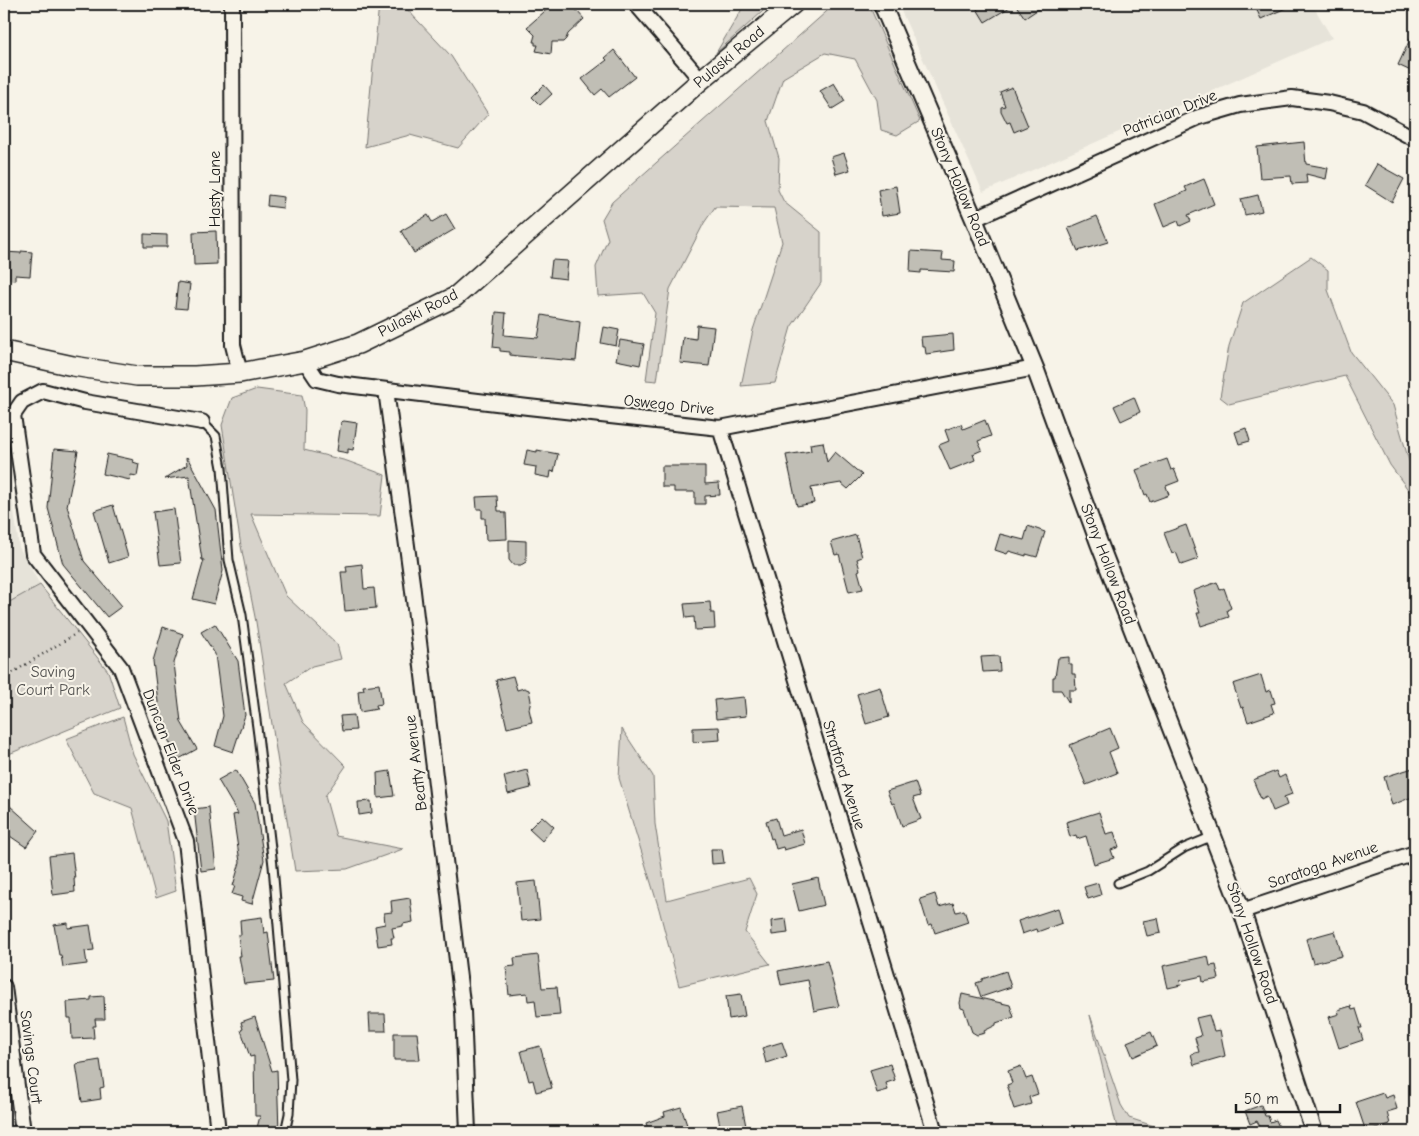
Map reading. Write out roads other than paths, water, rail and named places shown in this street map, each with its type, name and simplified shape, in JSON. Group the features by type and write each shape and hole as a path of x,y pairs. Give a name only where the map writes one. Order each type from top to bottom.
{"main road":[{"name":"Pulaski Road","path":"4,351 73,366 137,376 195,376 240,372 304,362 358,344 455,297 701,80 793,4"}],"street":[{"name":"Hasty Lane","path":"232,4 233,345 240,372"},
{"path":"636,4 701,80"},
{"name":"Stony Hollow Road","path":"882,4 974,219 1035,368 1099,543 1242,911 1314,1132"},
{"name":"Patrician Drive","path":"974,219 1199,117 1240,105 1292,98 1329,103 1363,111 1415,139"},
{"name":"Oswego Drive","path":"304,362 317,379 338,384 720,428 1035,368"},
{"name":"Beatty Avenue","path":"386,390 464,1011 468,1132"},
{"name":"Duncan Elder Drive","path":"202,422 84,402 43,391 22,402 8,414 33,554 121,668 186,841 218,1132"},
{"name":"Stratford Avenue","path":"720,428 935,1132"},
{"name":"Saratoga Avenue","path":"1242,911 1415,853"},
{"name":"Savings Court","path":"4,987 23,1132"}],"lane":[{"path":"202,422 216,436 222,468 229,560 242,615 258,736 273,866 291,1080 289,1114 285,1132"},
{"path":"1118,883 1148,871 1184,848 1213,836"}],"park label":[{"name":"Saving Court Park","path":"53,681"}]}
